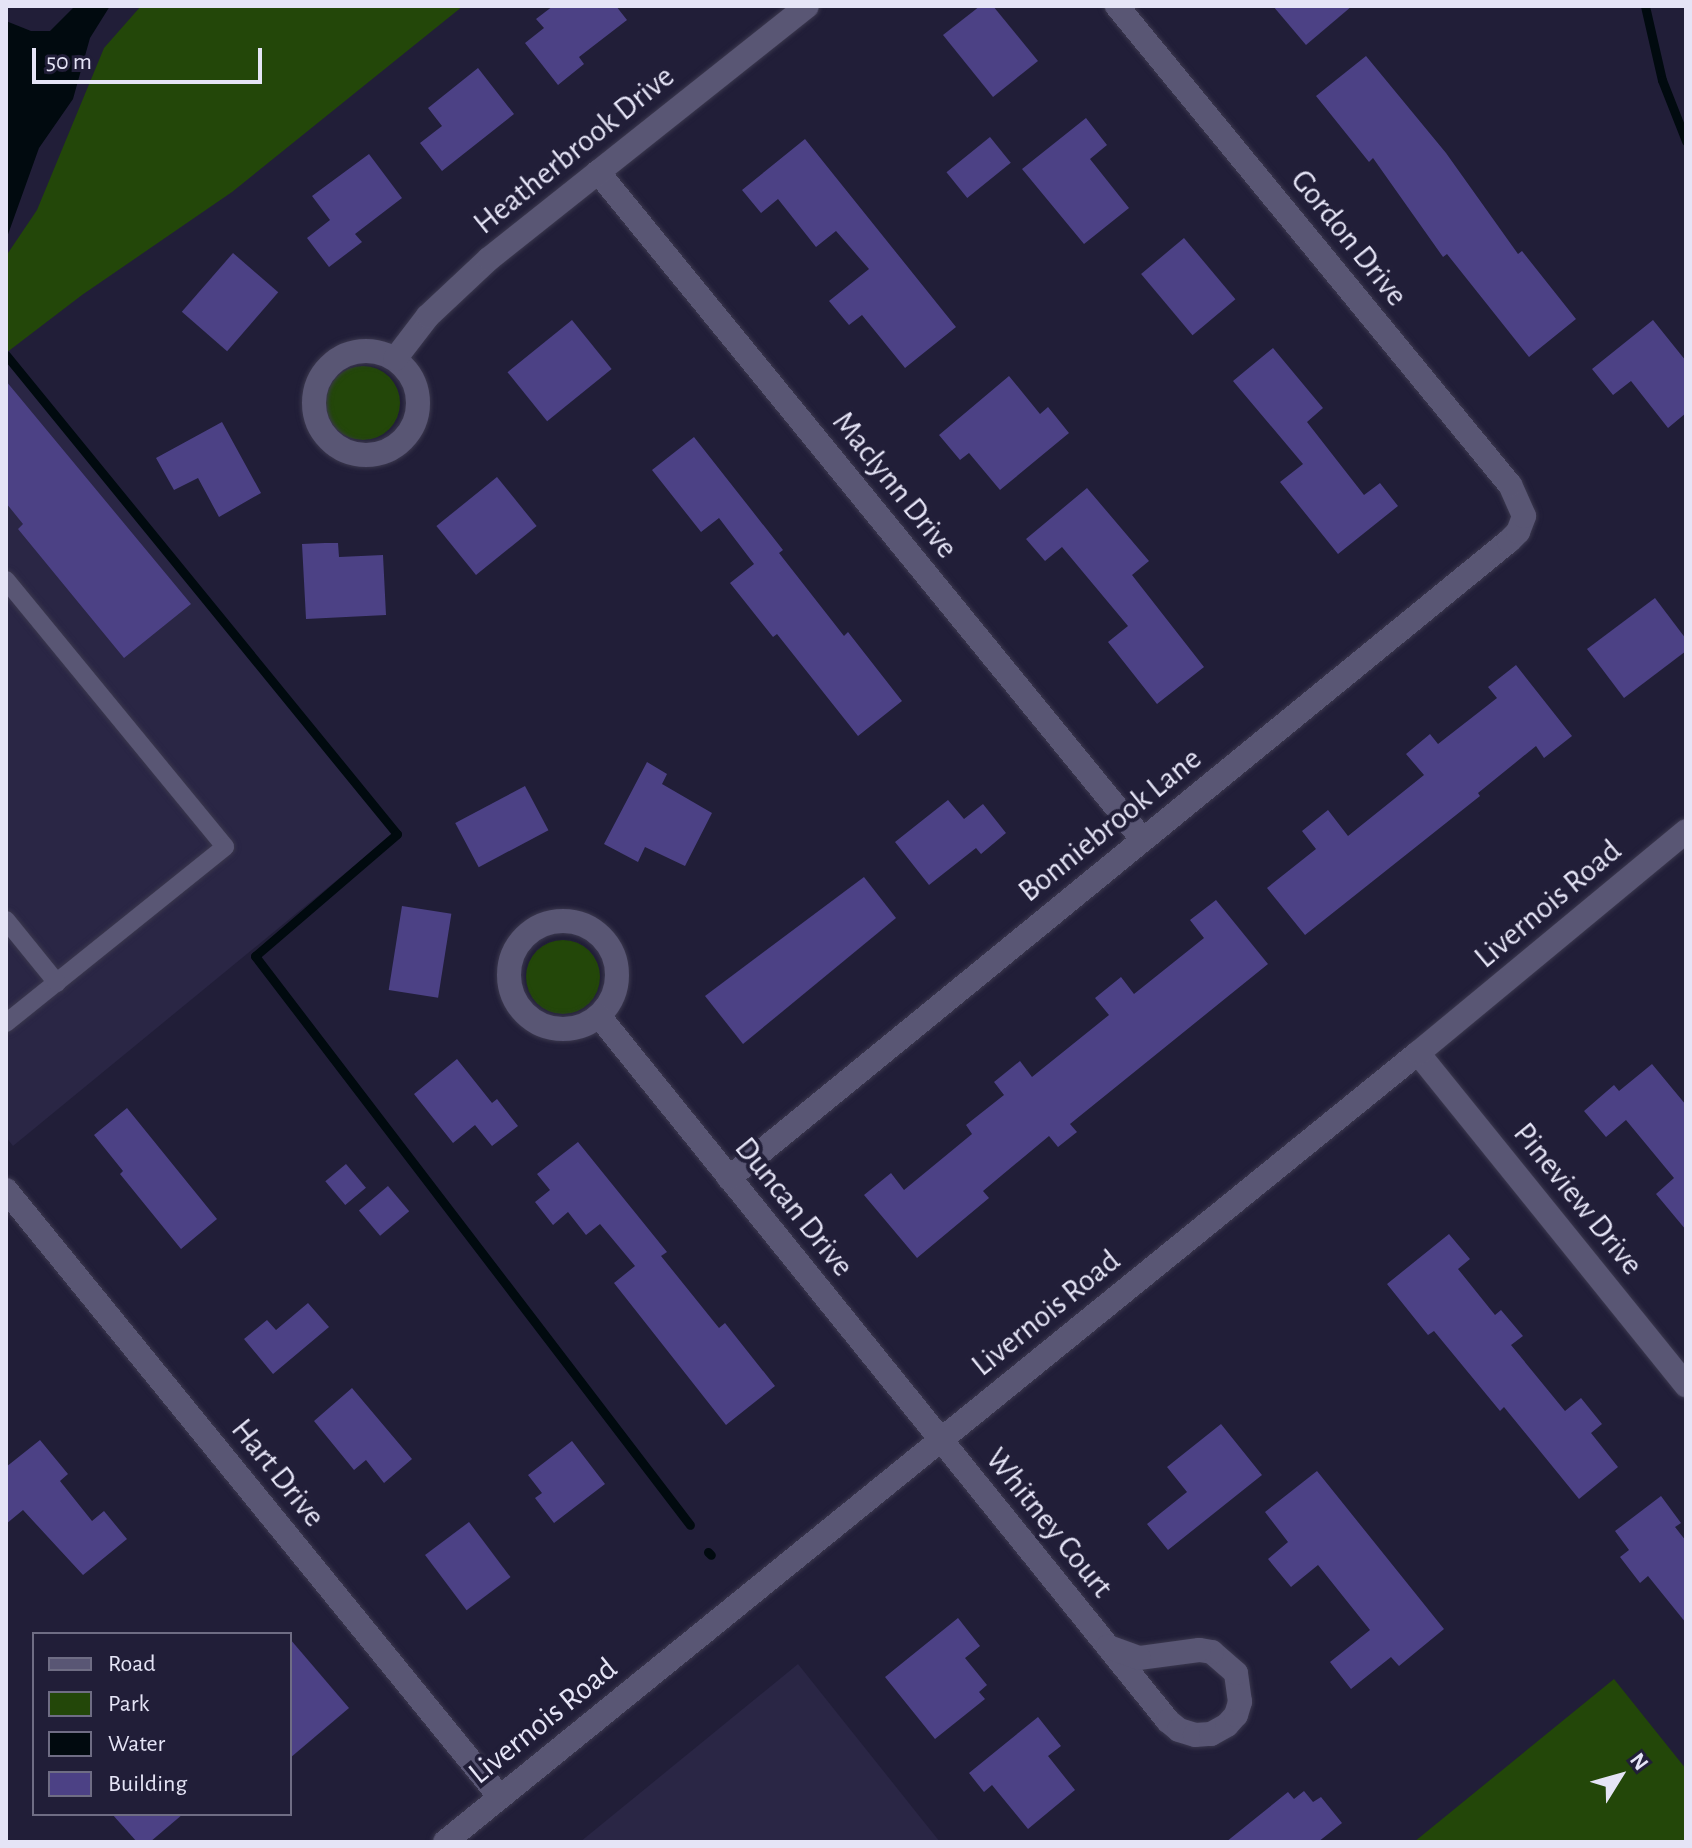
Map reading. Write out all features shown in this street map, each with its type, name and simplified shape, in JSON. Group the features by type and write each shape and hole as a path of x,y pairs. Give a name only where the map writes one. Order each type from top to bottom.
{"street":[{"name":"Heatherbrook Drive","path":"395,359 428,316 459,285 807,6"},
{"name":"Gordon Drive","path":"1117,6 1510,485 1524,516"},
{"name":"Maclynn Drive","path":"598,172 1143,840"},
{"path":"353,351 375,351 395,359 411,375 418,396 416,418 406,437 388,450 367,455 345,451 328,439 316,420 313,398 319,377 334,361 353,351"},
{"name":"Bonniebrook Lane","path":"729,1178 1509,541 1518,532 1524,516"},
{"name":"Livernois Road","path":"445,1842 1418,1053 1686,831"},
{"path":"551,922 586,926 611,951 616,985 599,1016 584,1025 566,1029 540,1023 519,1007 511,991 509,973 512,956 534,929 551,922"},
{"name":"Duncan Drive","path":"599,1016 940,1440"},
{"name":"Pineview Drive","path":"1418,1053 1686,1385"},
{"name":"Hart Drive","path":"6,1190 500,1797"},
{"name":"Whitney Court","path":"940,1440 1158,1709 1179,1730 1195,1735 1211,1734 1227,1725 1236,1715 1240,1694 1236,1673 1212,1652 1199,1650 1139,1658 1108,1647"}],"lane":[{"path":"6,580 225,847 6,1023"},
{"path":"6,920 57,983"}],"shaded area":[{"path":"6,357 393,834 13,1146 6,1137"},
{"path":"798,1664 940,1842 580,1842"}],"green space":[{"path":"141,6 463,6 232,192 82,295 6,353 6,256 37,210 104,48"},
{"path":"363,366 384,372 394,382 400,403 394,424 384,434 363,440 342,434 332,424 326,403 332,382 342,372"},
{"path":"563,940 577,943 589,951 597,963 600,977 597,991 589,1003 577,1011 563,1014 549,1011 537,1003 529,991 526,977 529,963 537,951 549,943"},
{"path":"1614,1679 1686,1769 1686,1842 1414,1842"}],"water":[{"path":"75,6 110,6 90,38 73,99 39,148 6,240 6,21 31,31 50,31"}],"building":[{"path":"553,6 616,6 627,20 579,57 584,64 558,85 525,43 544,28 536,19"},
{"path":"980,6 993,6 1038,61 993,97 943,35"},
{"path":"1273,6 1352,6 1306,45"},
{"path":"1366,56 1446,153 1518,254 1522,251 1576,319 1529,357 1447,254 1443,257 1373,158 1369,162 1316,96"},
{"path":"478,68 514,114 442,171 420,143 442,126 428,108"},
{"path":"1086,118 1107,145 1090,159 1129,208 1084,244 1022,169"},
{"path":"990,137 1011,163 967,198 946,172"},
{"path":"805,139 956,327 905,368 862,315 849,325 829,301 869,269 836,231 816,247 778,199 761,213 742,190"},
{"path":"369,154 402,198 355,234 362,242 329,267 307,238 330,220 312,196"},
{"path":"1184,238 1235,299 1193,335 1141,274"},
{"path":"233,253 278,292 227,351 182,312"},
{"path":"572,320 612,369 547,421 507,372"},
{"path":"1653,320 1686,361 1686,413 1668,428 1631,381 1613,395 1592,369"},
{"path":"1273,348 1323,408 1307,422 1364,495 1380,483 1398,506 1338,554 1280,482 1303,464 1233,381"},
{"path":"1009,376 1040,414 1048,407 1069,433 1000,490 969,453 960,460 939,435"},
{"path":"6,381 191,604 124,658 18,529 23,524 6,503"},
{"path":"222,422 261,493 219,517 198,478 174,490 156,458"},
{"path":"694,437 783,550 779,553 844,636 848,632 902,701 858,736 777,634 773,637 730,583 754,564 719,518 701,532 652,470"},
{"path":"497,477 537,526 476,575 436,526"},
{"path":"1087,488 1149,561 1132,575 1204,667 1157,704 1108,642 1128,626 1062,547 1045,561 1026,539"},
{"path":"338,543 339,557 383,555 386,615 306,619 302,544"},
{"path":"1655,598 1686,639 1686,651 1624,698 1587,649"},
{"path":"1516,665 1572,736 1544,758 1536,746 1478,793 1480,796 1305,935 1267,888 1316,849 1302,831 1328,810 1348,836 1424,775 1406,754 1430,734 1438,744 1497,698 1488,687"},
{"path":"647,762 667,774 662,784 712,813 685,866 645,847 638,862 604,844"},
{"path":"525,786 548,830 479,867 455,823"},
{"path":"948,800 964,819 983,804 1006,833 981,854 976,848 929,885 895,842"},
{"path":"864,877 896,918 743,1044 705,996"},
{"path":"1216,900 1268,964 1070,1124 1077,1132 1058,1147 1049,1136 983,1191 989,1198 917,1258 864,1195 891,1173 904,1190 972,1134 966,1125 1004,1095 994,1082 1020,1061 1032,1077 1109,1015 1095,998 1121,977 1134,994 1204,938 1190,920"},
{"path":"402,906 451,914 438,998 389,990"},
{"path":"457,1059 492,1103 497,1099 518,1126 492,1146 475,1125 453,1143 414,1094"},
{"path":"1652,1064 1686,1105 1686,1230 1656,1194 1674,1178 1626,1120 1606,1137 1584,1111 1614,1085 1619,1091"},
{"path":"127,1108 217,1219 181,1249 120,1174 123,1171 94,1135"},
{"path":"578,1142 667,1252 661,1256 719,1328 725,1323 775,1386 726,1425 614,1283 635,1266 600,1224 586,1235 568,1212 553,1225 535,1202 550,1190 537,1174"},
{"path":"346,1164 366,1188 345,1205 325,1181"},
{"path":"388,1186 409,1211 380,1236 359,1210"},
{"path":"1449,1234 1470,1259 1458,1269 1495,1315 1501,1310 1523,1336 1511,1345 1565,1411 1581,1398 1602,1424 1591,1433 1618,1467 1579,1499 1504,1407 1500,1411 1434,1331 1428,1335 1387,1284"},
{"path":"308,1303 329,1327 273,1374 244,1339 267,1320 276,1330"},
{"path":"352,1388 412,1459 384,1483 366,1460 354,1470 314,1421"},
{"path":"1221,1424 1262,1475 1168,1550 1147,1524 1187,1492 1167,1467"},
{"path":"40,1440 68,1474 60,1481 92,1521 104,1511 127,1539 83,1575 23,1510 6,1524 6,1467"},
{"path":"572,1441 605,1484 554,1523 535,1498 542,1493 528,1475"},
{"path":"1317,1471 1444,1629 1399,1666 1391,1657 1351,1689 1330,1662 1370,1630 1318,1565 1291,1587 1268,1559 1288,1542 1265,1512"},
{"path":"1661,1496 1681,1523 1675,1527 1686,1541 1686,1623 1648,1576 1640,1583 1620,1557 1629,1550 1615,1531"},
{"path":"469,1522 511,1577 467,1610 425,1555"},
{"path":"958,1618 980,1646 965,1658 987,1685 979,1692 985,1699 935,1739 885,1677"},
{"path":"292,1641 349,1708 292,1756"},
{"path":"1038,1717 1061,1746 1048,1756 1075,1790 1028,1829 992,1785 984,1792 969,1773"},
{"path":"1304,1791 1313,1802 1321,1797 1342,1823 1318,1842 1226,1842 1288,1792 1294,1799"},
{"path":"114,1816 181,1816 150,1842 137,1842"}],"waterway":[{"path":"1645,6 1662,80 1686,141"},
{"path":"6,355 397,834 255,956 690,1525"},
{"path":"708,1552 711,1555"}]}
